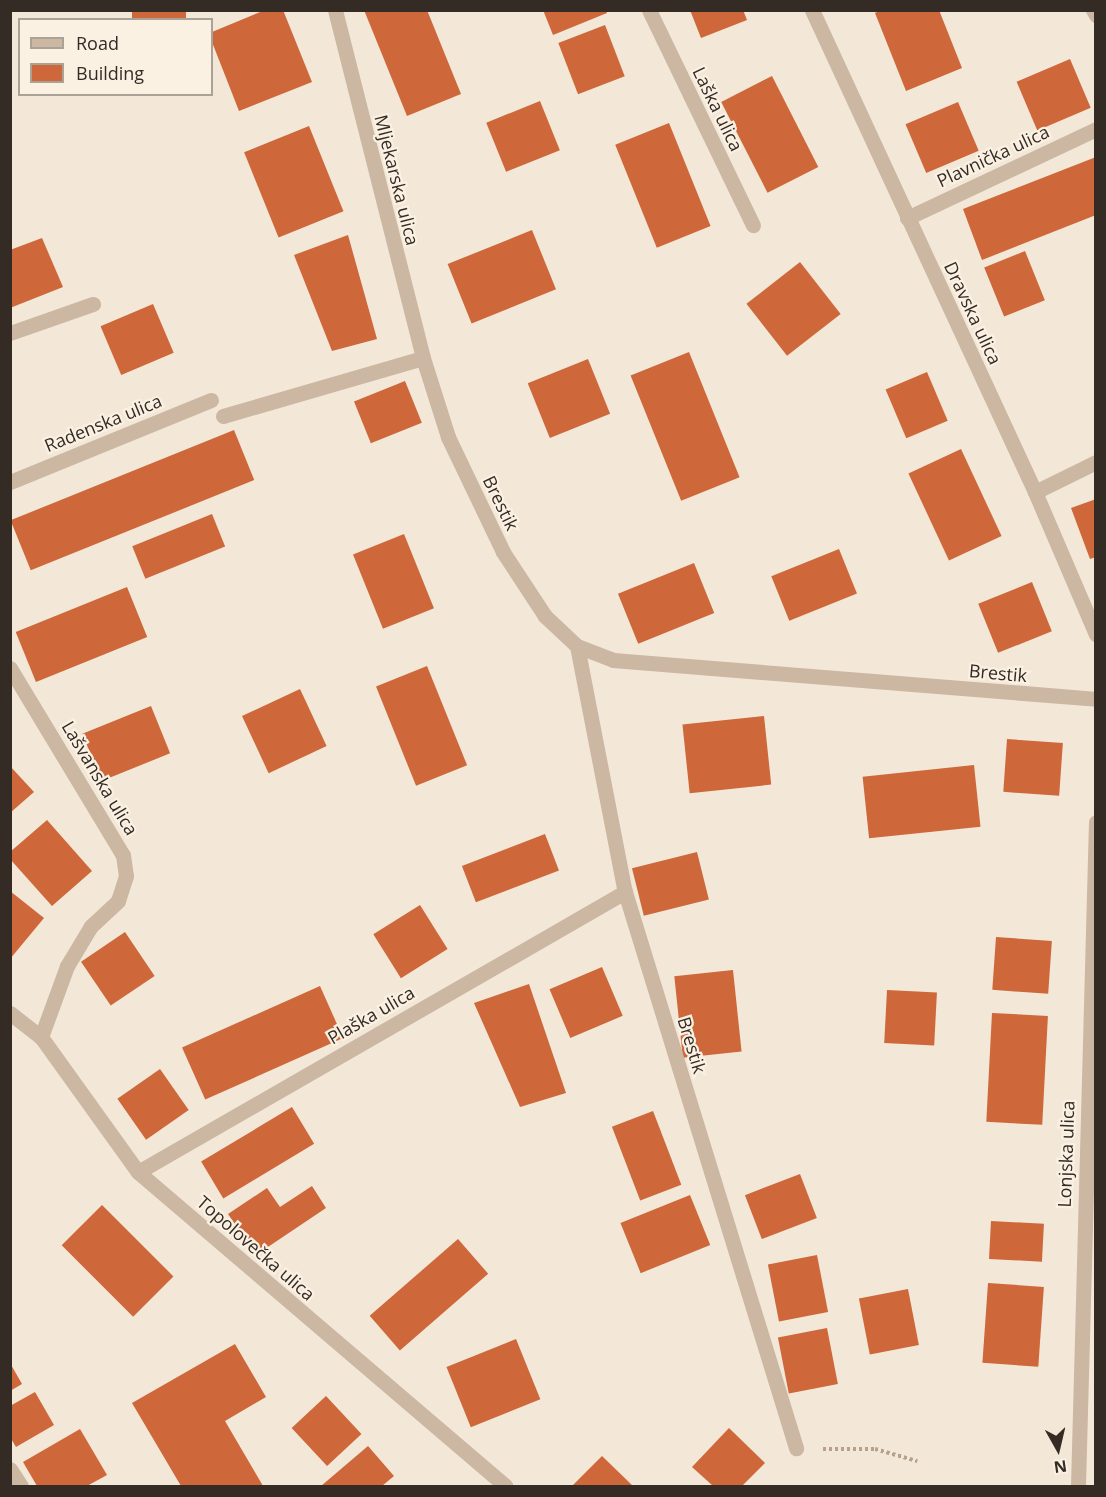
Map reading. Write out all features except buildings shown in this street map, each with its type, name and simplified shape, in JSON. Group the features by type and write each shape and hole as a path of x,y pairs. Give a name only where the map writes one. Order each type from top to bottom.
{"street":[{"name":"Mljekarska ulica","path":"335,10 423,358"},
{"name":"Laška ulica","path":"649,10 753,225"},
{"name":"Dravska ulica","path":"812,10 1035,492 1095,634"},
{"path":"1093,10 1095,15"},
{"name":"Plavnička ulica","path":"907,218 1095,129"},
{"path":"10,333 93,304"},
{"path":"223,416 423,358"},
{"name":"Brestik","path":"423,358 448,437 503,552 545,616 577,646 613,660 1095,699"},
{"name":"Radenska ulica","path":"10,482 211,400"},
{"path":"1035,492 1095,462"},
{"name":"Brestik","path":"577,646 625,892 796,1448"},
{"name":"Lašvanska ulica","path":"10,668 123,855 126,876 118,902 90,926 67,966 41,1037"},
{"name":"Lonjska ulica","path":"1078,1486 1095,822"},
{"name":"Plaška ulica","path":"138,1172 625,892"},
{"name":"Topolovečka ulica","path":"10,1013 41,1037 138,1172 505,1486"},
{"path":"10,1469 21,1486"}],"path":[{"path":"796,1448 875,1449 917,1461"}]}
